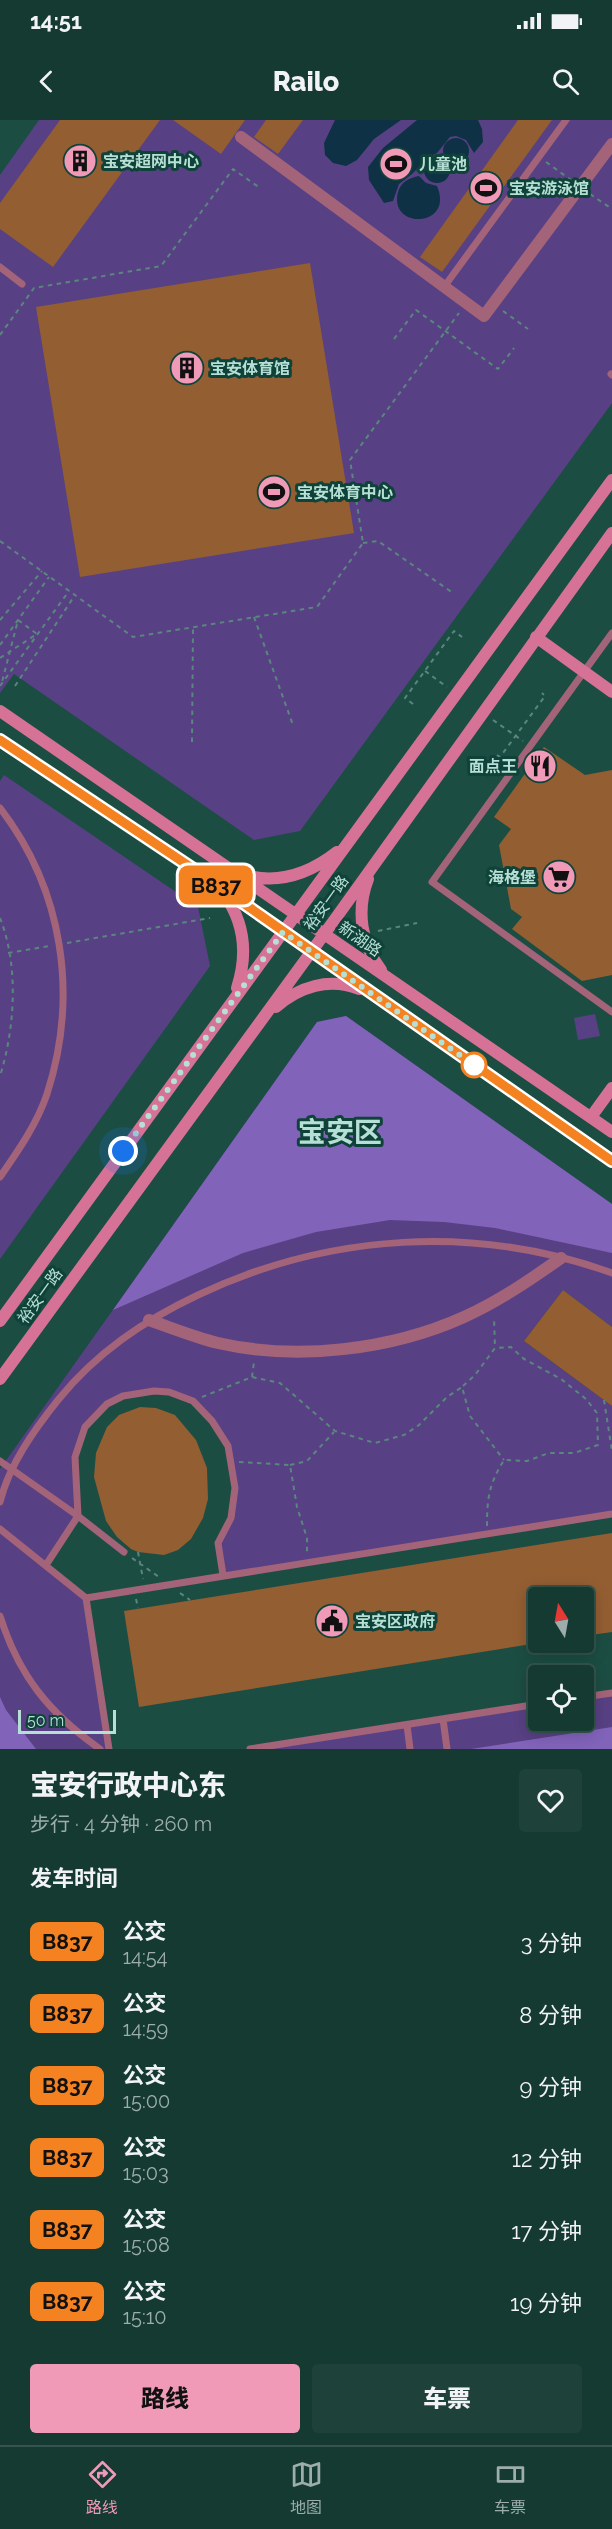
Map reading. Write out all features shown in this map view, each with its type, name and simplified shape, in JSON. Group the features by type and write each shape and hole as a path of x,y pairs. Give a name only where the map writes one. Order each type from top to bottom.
{"main road":[{"name":"裕安一路","path":"0,1321 232,999 350,842 612,480"},
{"name":"裕安一路","path":"0,1379 612,533"},
{"path":"536,637 612,692"},
{"name":"新湖路","path":"0,711 612,1132"},
{"path":"0,740 213,882 612,1161"},
{"path":"173,856 182,858 188,856 191,847 186,839"},
{"path":"224,865 252,877 283,878 326,861 350,842"},
{"path":"379,858 365,887 362,919 369,950 387,979"},
{"path":"213,882 233,907 243,932 243,961 232,999"},
{"path":"259,1022 285,999 316,985 338,984 375,996"},
{"path":"591,1118 612,1088"}],"street":[{"path":"241,137 484,316 612,144"},
{"path":"149,1320 220,1343 255,1349 301,1351 347,1348 386,1341 440,1326 493,1302 561,1258"}],"lane":[{"path":"444,287 566,120"},
{"path":"0,267 22,284"},
{"path":"612,633 432,882 612,1012"},
{"path":"0,808 19,832 44,883 55,915 65,994 60,1045 46,1095 25,1142 0,1177"},
{"path":"0,1502 13,1468 30,1438 70,1385 119,1340 149,1320 218,1285 253,1271 330,1250 374,1243 417,1240 456,1241 519,1248 612,1273"},
{"path":"46,1565 78,1516 75,1457 85,1427 107,1404 123,1396 141,1392 169,1392 193,1401 203,1410 228,1446 235,1475 234,1505 231,1518 218,1543 223,1575"},
{"path":"0,1461 13,1468 124,1552"},
{"path":"86,1598 612,1514"},
{"path":"0,1529 86,1598 109,1749"},
{"path":"0,1616 20,1666 38,1693 56,1715 100,1749"},
{"path":"594,1696 612,1693"},
{"path":"250,1749 528,1706"},
{"path":"443,1719 447,1749"},
{"path":"407,1725 410,1749"}],"path":[{"path":"539,157 612,210"},
{"path":"0,335 34,288 161,266 233,169 260,188"},
{"path":"0,541 133,637 317,607 363,543 350,460 466,303"},
{"path":"493,304 528,329"},
{"path":"394,339 416,310 498,369 514,348"},
{"path":"363,543 378,541 453,593"},
{"path":"0,620 42,571"},
{"path":"0,645 50,577"},
{"path":"1,684 69,591"},
{"path":"15,686 75,595"},
{"path":"254,617 293,725"},
{"path":"18,620 37,634"},
{"path":"1,684 18,620"},
{"path":"192,742 193,627"},
{"path":"413,704 405,698 450,635 454,631 462,637"},
{"path":"0,658 37,634"},
{"path":"499,756 545,696 542,693"},
{"path":"0,918 12,972 12,1024 0,1076"},
{"path":"8,953 210,918"},
{"path":"378,931 417,923"},
{"path":"193,1401 252,1377 280,1383 335,1431 375,1443 404,1435 419,1425 447,1397 475,1375 495,1348 493,1302"},
{"path":"462,1387 470,1416 504,1460 527,1461 549,1453 574,1453 598,1445 597,1413 586,1399 561,1379 540,1370 511,1347 495,1348"},
{"path":"252,1377 255,1349"},
{"path":"604,1400 612,1451"},
{"path":"232,1461 290,1465 307,1461 335,1431"},
{"path":"487,1533 486,1498 494,1476 504,1460"},
{"path":"290,1465 297,1507 307,1538 308,1562"}],"shaded area":[{"name":"宝安体育中心","path":"39,120 612,120 612,403 300,831 254,840 14,674 0,693 0,175"},
{"path":"4,775 198,907 210,966 0,1259 0,781"},
{"path":"595,1014 600,1036 578,1040 574,1018"},
{"path":"346,1016 612,1204 612,1327 563,1290 524,1341 612,1406 612,1514 223,1575 218,1543 234,1505 228,1446 203,1410 169,1392 123,1396 95,1414 78,1442 78,1516 46,1565 86,1598 109,1749 0,1749 0,1469 317,1022"},
{"path":"346,1016 612,1204 612,1253 495,1228 444,1222 390,1220 316,1232 243,1253 113,1310 317,1022"},
{"path":"612,1693 612,1749 250,1749 528,1706 528,1731 594,1731 594,1696"},
{"path":"0,1697 6,1710 36,1749 0,1749"},
{"path":"612,1727 612,1749 471,1749 594,1731"}],"water":[{"path":"335,120 401,120 374,139 357,160 346,166 333,163 325,155 324,143"},
{"name":"儿童池","path":"417,120 478,120 482,129 483,142 474,153 466,140 456,136 450,137 437,153 429,157 399,184 393,201 384,203 369,180 368,167 383,148"},
{"name":"儿童池","path":"456,138 465,142 469,151 465,160 456,164 447,160 443,151 447,142"},
{"name":"儿童池","path":"437,157 446,161 450,170 446,179 437,183 428,179 424,170 428,161"},
{"name":"儿童池","path":"419,176 426,183 437,186 440,200 437,210 430,216 420,219 411,218 402,213 398,204 398,192 403,183"}],"building":[{"name":"宝安超网中心","path":"60,120 160,120 53,267 0,229 0,203"},
{"name":"宝安超网中心","path":"173,120 245,120 221,154"},
{"path":"266,120 303,120 278,154 254,137"},
{"name":"宝安游泳馆","path":"518,120 552,120 442,272 420,257"},
{"name":"宝安体育馆","path":"310,263 354,533 80,577 36,307"},
{"name":"海格堡","path":"544,747 585,775 612,770 612,975 582,981 512,929 522,917 511,909 499,845 511,829 494,817"},
{"path":"563,1290 612,1327 612,1406 524,1341"},
{"path":"140,1407 156,1408 175,1415 196,1440 207,1468 208,1499 203,1518 191,1539 178,1550 164,1555 138,1552 117,1537 106,1521 94,1477 96,1453 107,1427 119,1415"},
{"name":"宝安区政府","path":"612,1533 612,1632 594,1635 594,1587 528,1587 528,1645 139,1707 124,1611"}],"bus line":[{"name":"B837","path":"0,740 213,882 612,1161"}],"place":[{"name":"宝安超网中心","path":"80,161"},
{"name":"儿童池","path":"396,164"},
{"name":"宝安游泳馆","path":"486,188"},
{"name":"宝安体育馆","path":"187,368"},
{"name":"宝安体育中心","path":"274,492"},
{"name":"面点王","path":"540,766"},
{"name":"海格堡","path":"559,877"},
{"name":"宝安区政府","path":"332,1621"}],"district":[{"name":"宝安区","path":"340,1132"}],"route":[{"path":"123,1151 283,932 474,1065"}]}
